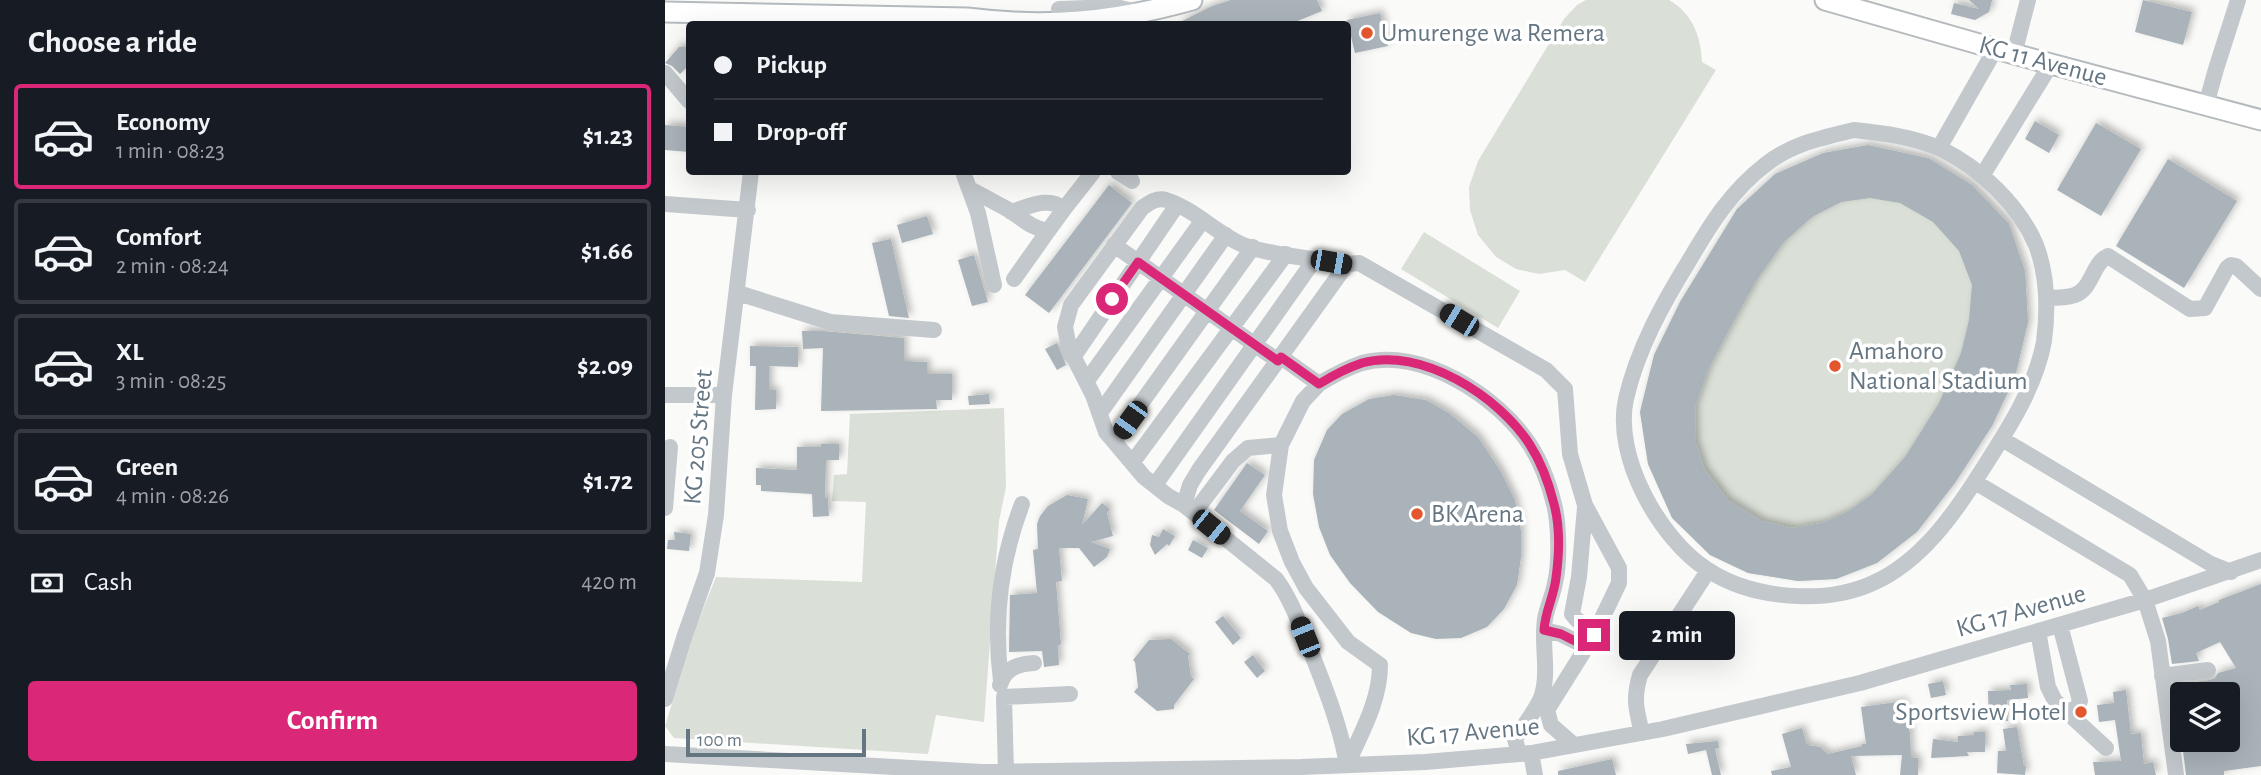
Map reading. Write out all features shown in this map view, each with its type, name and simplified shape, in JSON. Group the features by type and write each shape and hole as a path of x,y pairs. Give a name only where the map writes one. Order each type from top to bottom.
{"main road":[{"path":"1028,21 1059,16 1098,21 1142,14 1192,0"},
{"name":"KG 11 Avenue","path":"1825,0 2261,120"},
{"path":"665,12 760,19 839,13 936,21 967,18 988,21"}],"street":[{"path":"1939,148 2005,51 2028,0"},
{"path":"2206,105 2236,0"},
{"path":"1982,176 2051,64"},
{"path":"665,73 686,98"},
{"path":"1854,130 1888,134 1939,148 1982,176 2023,222 2036,246 2046,298 2043,342 2034,374 2002,439 1975,482 1936,534 1906,562 1873,583 1835,595 1798,597 1766,592 1708,571 1688,555 1662,526 1643,496 1624,431 1625,401 1649,335 1680,275 1719,211 1742,184 1765,164 1790,148 1854,130"},
{"name":"KG 205 Street","path":"665,699 707,573 716,515 724,395 751,175"},
{"path":"964,175 978,213 994,285"},
{"path":"1014,279 1091,175"},
{"path":"1123,175 1132,181"},
{"path":"970,189 1028,225 1048,231"},
{"path":"1347,765 1343,743 1323,683 1286,592 1276,579 1189,509 1168,496 1132,463 1107,432 1073,356 1065,327 1071,305 1142,208 1153,200 1164,199 1177,205 1240,244 1315,259 1359,263 1546,370 1565,389 1570,454 1585,505 1619,568 1619,583 1596,631 1547,710 1551,725 1574,745"},
{"path":"1011,212 1050,201 1058,203 1064,209"},
{"path":"665,204 748,210"},
{"path":"1073,356 1177,205"},
{"path":"1086,382 1203,220"},
{"path":"1100,413 1226,235"},
{"path":"1114,245 1255,345 1319,384"},
{"path":"1114,441 1253,247"},
{"path":"1132,463 1286,254"},
{"path":"2046,298 2079,293 2085,288 2102,259 2108,256 2190,309 2205,308 2231,265 2236,266 2261,289"},
{"path":"1155,485 1315,259"},
{"path":"1189,509 1189,485 1347,264"},
{"path":"738,293 830,322 934,330"},
{"path":"1347,765 1368,719 1380,682 1380,666 1348,642 1306,588 1291,562 1280,531 1274,495 1281,445 1303,401 1319,384 1363,363 1387,360 1441,371 1487,400 1507,417 1530,444 1544,474 1555,505 1556,579 1545,617 1545,679 1540,699 1515,739 1535,775"},
{"path":"665,395 724,395"},
{"path":"2002,439 2211,565 2231,572"},
{"path":"1189,509 1248,448 1281,445"},
{"path":"665,508 670,447"},
{"path":"1975,482 2130,575 2145,600 2158,641 2176,775"},
{"path":"1014,773 997,651 1000,581 1009,538 1022,504"},
{"path":"1585,505 1579,577 1572,614 1596,631"},
{"name":"KG 17 Avenue","path":"665,754 982,774 1194,772 1425,762 1525,754 1643,733 1860,683 2145,600 2261,560"},
{"path":"1643,733 1635,705 1635,692 1640,675 1708,571"},
{"path":"2060,625 2080,701 2077,707 2068,713"},
{"path":"1544,630 1561,634 1587,647"},
{"path":"2038,631 2048,687 2055,701 2106,748"},
{"path":"1003,689 1017,664 1034,663"},
{"path":"2162,676 2208,670"},
{"path":"1003,689 1070,694"}],"shaded area":[{"path":"1586,0 1669,0 1684,12 1694,26 1700,43 1702,62 1716,70 1585,282 1565,270 1539,274 1516,269 1496,257 1478,235 1470,210 1469,187 1478,161 1564,19"},
{"name":"Amahoro National Stadium","path":"1928,158 1972,185 2009,224 2025,271 2028,322 2015,377 1992,426 1877,563 1836,579 1798,581 1748,573 1710,555 1672,517 1648,464 1640,412 1654,355 1680,302 1737,209"},
{"path":"1424,232 1520,291 1498,328 1401,269"},
{"path":"1004,408 1006,487 999,521 984,722 936,715 928,754 674,738 665,726 696,627 716,577 862,582 866,502 832,501 834,475 847,474 850,414"}],"building":[{"path":"1231,0 1317,0 1322,11 1297,21 1182,21"},
{"path":"1969,0 1992,0 1989,12 1975,20 1951,14 1954,3 1979,9"},
{"path":"2143,0 2192,12 2183,45 2135,32"},
{"name":"Umurenge wa Remera","path":"1380,13 1388,46 1355,53 1351,21 1347,20"},
{"path":"679,47 686,47 686,68 680,74 665,63"},
{"path":"2035,121 2059,135 2049,153 2025,139"},
{"path":"2096,123 2141,149 2101,216 2057,190"},
{"path":"665,125 686,127 686,152 665,150"},
{"path":"1868,145 1928,158 1972,185 2009,224 2025,271 2028,322 2015,377 1992,426 1955,483 1917,532 1877,563 1836,579 1798,581 1748,573 1710,555 1672,518 1648,464 1640,412 1654,355 1680,302 1737,209 1775,174 1823,153","holes":["1870,198 1900,203 1933,222 1959,251 1972,285 1969,320 1961,353 1939,403 1905,457 1871,495 1847,512 1822,523 1793,528 1762,521 1728,500 1705,470 1696,443 1695,408 1708,370 1756,281 1783,243 1812,217 1841,202"]},
{"path":"2168,159 2237,201 2184,288 2116,246"},
{"path":"1109,185 1132,203 1049,313 1025,295"},
{"path":"927,216 933,234 902,243 897,225"},
{"path":"891,239 909,318 889,316 872,243"},
{"path":"974,255 988,302 972,306 958,260"},
{"path":"802,331 904,338 904,361 927,362 927,374 952,374 952,400 936,400 937,409 821,411 823,348 803,349"},
{"path":"1057,343 1066,365 1057,370 1045,349"},
{"path":"750,346 798,347 798,367 769,366 769,390 776,390 776,409 755,410 756,366 750,366"},
{"path":"989,394 990,404 969,405 968,396"},
{"name":"BK Arena","path":"1394,395 1426,400 1449,413 1478,437 1500,470 1515,500 1521,531 1517,585 1504,609 1487,627 1461,638 1436,639 1411,633 1378,612 1350,583 1330,555 1319,527 1313,494 1314,460 1327,430 1342,414 1369,399"},
{"path":"821,444 839,444 839,460 826,460 825,498 828,498 829,516 813,517 812,494 761,491 761,485 756,485 756,468 797,470 797,447 821,447"},
{"path":"1247,463 1265,475 1240,511 1268,531 1259,544 1214,510"},
{"path":"1067,495 1088,499 1082,525 1102,503 1110,509 1107,513 1113,536 1091,542 1110,549 1107,557 1094,567 1079,548 1059,548 1062,581 1056,582 1061,644 1058,646 1059,665 1044,667 1042,651 1009,652 1010,595 1037,593 1033,550 1038,549 1037,524 1048,506"},
{"path":"1163,529 1175,536 1169,546 1167,544 1155,555 1150,545 1152,535 1159,537"},
{"path":"674,532 691,534 689,551 667,549 668,540 675,540"},
{"path":"1193,540 1208,548 1202,558 1188,550"},
{"path":"2261,584 2261,766 2224,771 2224,775 2186,775 2183,752 2240,752 2240,682 2196,682 2210,680 2218,673 2236,668 2220,642 2196,653 2199,661 2172,664 2162,618 2198,606 2200,610"},
{"path":"1223,616 1241,638 1233,645 1215,622"},
{"path":"1171,639 1190,654 1191,677 1194,679 1174,705 1174,709 1157,711 1134,692 1138,687 1133,660 1149,640"},
{"path":"1253,655 1265,671 1257,678 1244,662"},
{"path":"1943,681 1946,695 1931,698 1928,684"},
{"path":"2027,684 2028,698 2007,700 2008,721 1989,722 1988,691 2011,690 2010,685"},
{"path":"2126,690 2131,734 2141,733 2144,764 2153,762 2156,775 2095,775 2093,762 2121,761 2115,720 2099,722 2097,705 2114,703 2113,692"},
{"path":"1904,701 1911,757 1918,758 1918,775 1900,775 1902,755 1851,756 1856,775 1772,775 1771,771 1791,767 1782,734 1802,728 1807,745 1820,747 1828,754 1862,746 1866,744 1861,707"},
{"path":"2017,727 2026,766 2025,775 1997,773 1998,751 2006,751 2003,729"},
{"path":"1974,732 1985,732 1985,752 1967,752 1969,756 1931,758 1933,739 1958,742 1958,736 1974,735"},
{"path":"1718,741 1719,748 1715,749 1721,775 1712,775 1706,750 1688,754 1686,744"},
{"path":"1612,759 1616,775 1558,775 1558,771"}],"place":[{"name":"Umurenge wa Remera","path":"1367,33"},
{"name":"Amahoro National Stadium","path":"1835,366"},
{"name":"BK Arena","path":"1417,514"},
{"name":"Sportsview Hotel","path":"2081,712"}],"route":[{"path":"1112,299 1138,262 1278,361 1281,357 1319,384 1363,363 1387,360 1441,371 1465,384 1507,417 1530,444 1555,505 1556,579 1544,630 1561,634 1587,647 1594,635"}]}
